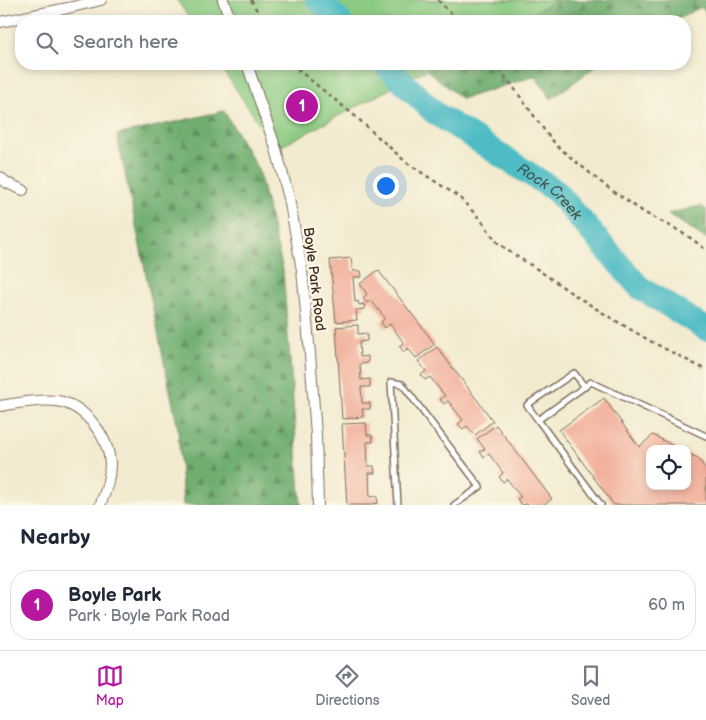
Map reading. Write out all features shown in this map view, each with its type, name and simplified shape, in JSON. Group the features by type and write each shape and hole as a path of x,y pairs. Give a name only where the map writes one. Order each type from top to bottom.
{"street":[{"path":"34,15 101,0"},
{"path":"223,0 229,15"},
{"path":"0,22 15,19"},
{"name":"Boyle Park Road","path":"249,70 276,149 287,190 302,270 316,435 318,505"},
{"path":"0,177 7,183 23,190"},
{"path":"0,406 58,401 80,410 100,432 110,464 107,490 100,505"}],"lane":[{"path":"585,386 574,372 527,405 601,505"},
{"path":"398,505 391,382 402,384 480,487 454,505"},
{"path":"538,420 592,382 706,436"}],"path":[{"path":"251,0 260,15"},
{"path":"438,0 452,15"},
{"path":"298,70 355,116 407,163 458,197 480,220 497,242 510,252 611,318 706,370"},
{"path":"498,70 558,146 607,187 645,213 692,239 706,250"}],"green space":[{"path":"177,0 557,0 528,15 187,15"},
{"path":"345,0 706,0 706,13 701,7 686,15 363,15"},
{"path":"223,70 426,70 276,149"},
{"path":"427,70 591,70 551,99 535,76 462,99"},
{"path":"224,111 258,169 283,270 301,505 183,505 178,429 117,135"},
{"path":"700,206 706,209 706,239 668,214"}],"building":[{"path":"351,258 353,271 361,271 362,277 353,277 355,302 358,301 359,305 364,304 365,309 356,310 357,320 336,322 330,260"},
{"path":"378,270 435,344 416,358 408,348 404,352 399,346 404,343 390,324 385,328 381,322 385,318 371,300 367,303 363,298 367,294 360,284"},
{"path":"358,325 358,334 367,333 367,341 359,342 360,357 368,356 368,363 360,364 361,380 370,379 370,387 361,387 362,403 370,403 370,409 362,409 363,417 342,419 336,327"},
{"path":"437,347 493,421 475,435 467,426 463,429 458,424 463,420 448,401 444,404 440,399 445,396 430,377 425,380 421,375 426,371 418,361"},
{"path":"604,398 639,447 653,435 672,445 646,445 646,490 691,490 691,455 698,458 706,470 706,505 614,505 559,430"},
{"path":"366,423 367,435 372,435 373,442 367,442 368,466 374,466 375,473 369,473 370,497 377,496 378,503 371,505 347,505 342,424"},
{"path":"496,425 552,499 543,505 522,505 517,499 521,497 507,479 503,482 499,477 503,473 489,454 484,457 480,452 485,449 477,439"}],"waterway":[{"name":"Rock Creek","path":"318,0 334,15"},
{"name":"Rock Creek","path":"390,70 435,113 556,191 639,287 706,329"}],"place":[{"name":"Boyle Park","path":"302,106"}]}
